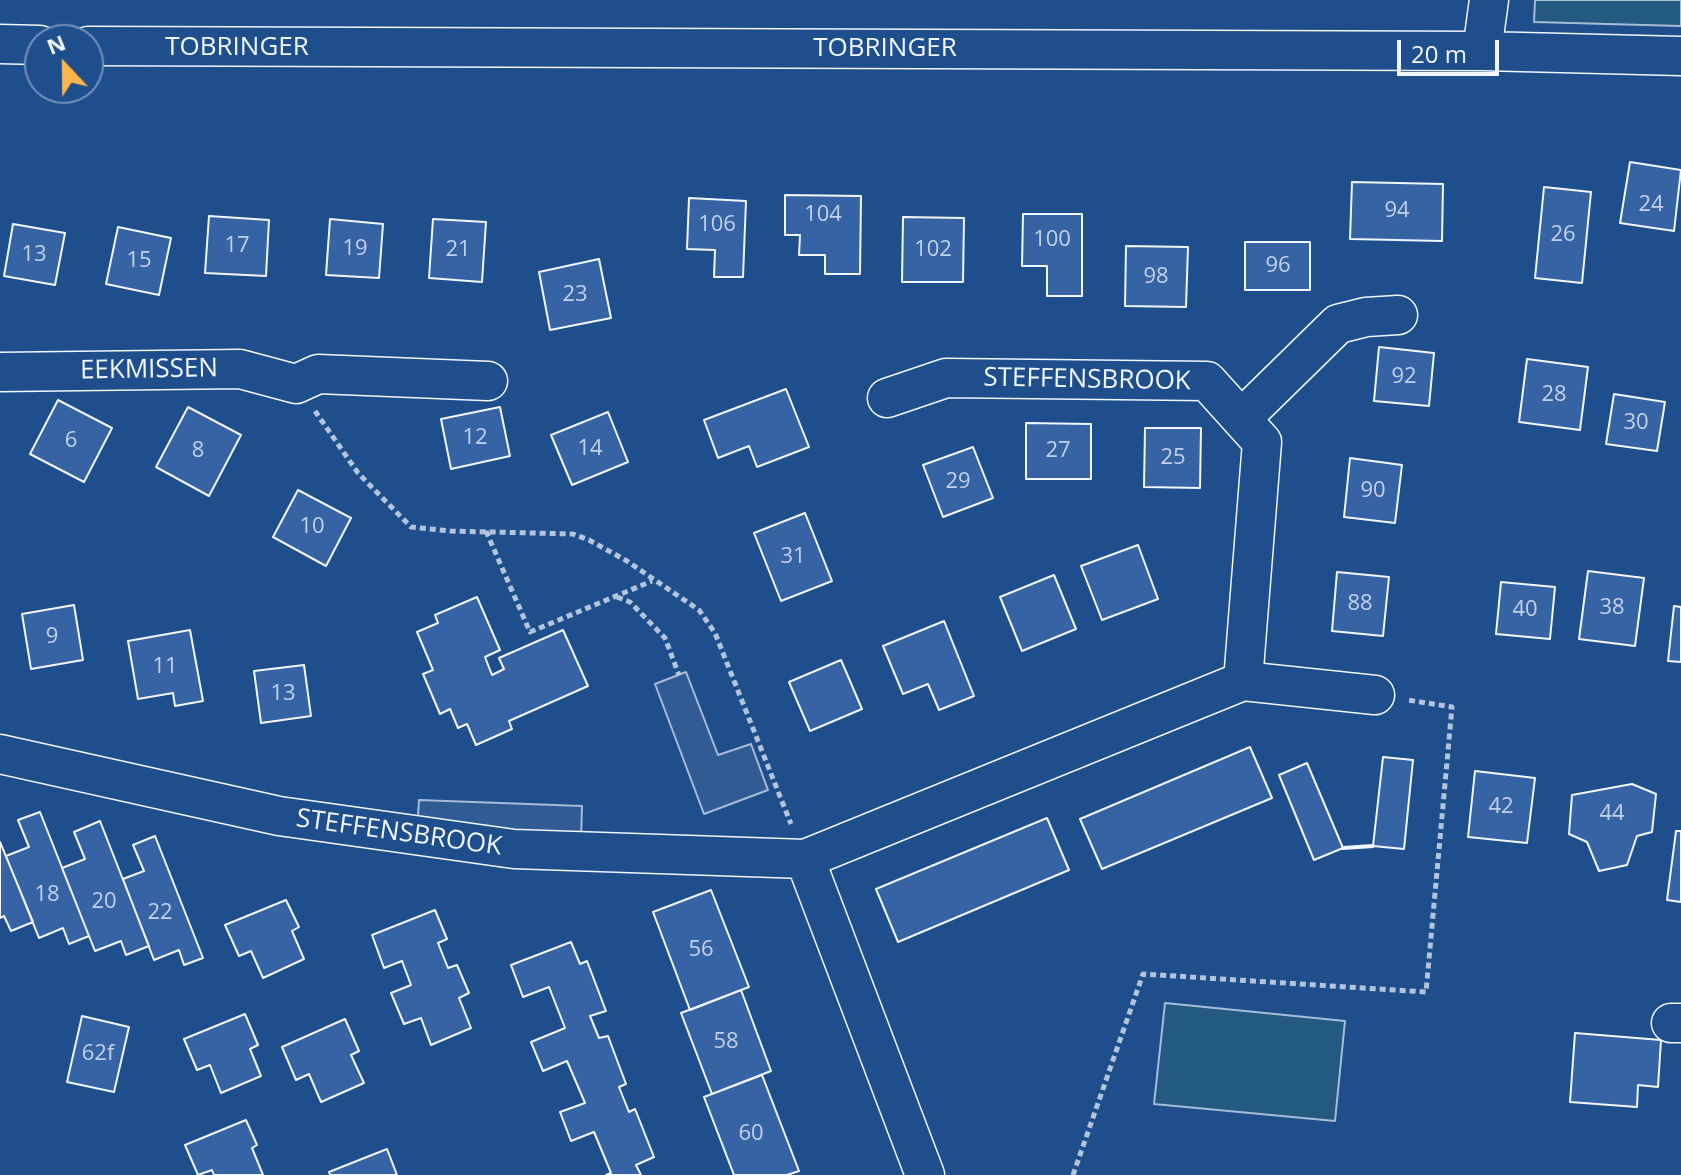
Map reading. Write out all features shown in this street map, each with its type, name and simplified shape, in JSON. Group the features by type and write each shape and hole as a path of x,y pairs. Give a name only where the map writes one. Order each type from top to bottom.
{"street":[{"path":"1482,51 1489,0"},
{"path":"0,44 24,45"},
{"name":"TOBRINGER","path":"104,46 1482,51 1681,56"},
{"path":"1241,419 1338,324 1366,317 1398,315"},
{"name":"EEKMISSEN","path":"0,372 240,369 296,384"},
{"path":"296,384 318,374 488,381"},
{"name":"STEFFENSBROOK","path":"887,398 946,378 1207,381 1262,442 1243,681"},
{"name":"STEFFENSBROOK","path":"0,754 279,816 514,849 805,859 1243,681 1375,695"},
{"path":"805,859 925,1175"}],"path":[{"path":"296,384 358,473 411,527 573,534 627,561 699,610 715,633 805,859"},
{"path":"486,531 530,632 653,580"},
{"path":"615,597 630,602 665,638 679,675"},
{"path":"1073,1175 1143,974 1426,992 1452,707 1375,695"}],"shaded area":[{"path":"1535,0 1681,0 1681,26 1534,22"},
{"path":"686,672 718,755 751,744 768,790 704,814 655,684"},
{"path":"419,800 582,806 581,840 417,831"},
{"path":"1165,1003 1345,1021 1335,1121 1154,1104"}],"building":[{"path":"1630,162 1681,170 1674,231 1620,223"},
{"path":"1352,182 1443,184 1442,241 1350,239"},
{"path":"1544,187 1591,192 1582,283 1535,278"},
{"path":"785,195 861,196 860,274 825,274 825,255 799,255 800,235 785,235"},
{"path":"689,198 746,201 743,277 714,277 715,250 687,249"},
{"path":"1023,214 1082,214 1082,296 1047,296 1047,266 1022,266"},
{"path":"209,216 269,220 266,276 205,273"},
{"path":"903,217 964,218 963,282 902,282"},
{"path":"330,219 383,224 379,278 326,275"},
{"path":"433,219 486,222 482,282 429,278"},
{"path":"13,224 65,233 55,285 4,276"},
{"path":"118,227 171,238 159,295 106,284"},
{"path":"1245,242 1310,242 1310,290 1245,290"},
{"path":"1126,246 1188,247 1186,307 1125,306"},
{"path":"599,259 611,318 550,330 539,272"},
{"path":"1379,347 1434,353 1429,406 1374,401"},
{"path":"1527,359 1588,367 1580,430 1519,422"},
{"path":"786,389 809,447 757,467 749,446 718,458 704,420"},
{"path":"1614,394 1665,402 1657,451 1606,444"},
{"path":"58,400 112,428 84,482 30,454"},
{"path":"188,407 241,435 209,496 156,467"},
{"path":"500,407 510,456 451,469 441,419"},
{"path":"608,412 628,462 572,485 551,435"},
{"path":"1026,423 1091,424 1091,479 1026,479"},
{"path":"1145,428 1201,428 1200,488 1144,487"},
{"path":"973,447 993,498 943,517 923,465"},
{"path":"1350,458 1402,465 1395,523 1344,517"},
{"path":"298,490 351,518 326,566 273,537"},
{"path":"805,513 832,581 781,601 754,533"},
{"path":"1138,545 1158,599 1102,620 1081,566"},
{"path":"1588,571 1644,578 1635,646 1579,639"},
{"path":"1337,572 1389,577 1383,636 1332,631"},
{"path":"1054,575 1076,629 1022,651 1000,597"},
{"path":"1501,582 1555,587 1550,639 1496,634"},
{"path":"477,597 500,650 485,657 492,675 504,669 499,658 563,630 588,686 509,721 512,729 476,745 467,724 458,728 450,709 440,714 423,674 433,670 417,632 438,623 435,615"},
{"path":"74,605 83,660 31,669 22,614"},
{"path":"1674,606 1681,607 1681,662 1668,661"},
{"path":"944,621 974,696 939,710 928,684 903,694 883,646"},
{"path":"190,630 203,701 175,706 173,693 138,699 128,641"},
{"path":"841,660 862,709 810,731 789,682"},
{"path":"304,665 311,716 261,723 254,671"},
{"path":"1250,747 1272,798 1102,869 1080,819"},
{"path":"1383,757 1413,760 1404,849 1373,846"},
{"path":"1307,763 1343,848 1314,860 1279,775"},
{"path":"1475,771 1535,778 1527,843 1468,837"},
{"path":"1632,784 1656,794 1652,832 1637,836 1627,865 1599,871 1587,842 1569,834 1572,795"},
{"path":"40,812 89,936 69,944 63,928 39,938 6,856 29,847 18,820"},
{"path":"1047,818 1069,870 898,942 876,889"},
{"path":"100,821 149,946 126,955 121,941 95,951 62,868 85,859 74,832"},
{"path":"1676,831 1681,831 1681,902 1667,900"},
{"path":"155,836 203,958 184,965 179,950 154,960 123,879 144,871 133,845"},
{"path":"0,842 33,922 11,931 4,916 0,918"},
{"path":"711,890 749,987 690,1010 653,912"},
{"path":"286,900 299,927 292,931 304,959 263,978 251,951 239,956 225,925"},
{"path":"435,910 447,939 438,943 448,968 457,965 469,993 459,998 471,1028 431,1045 421,1018 404,1024 391,993 411,985 402,961 384,968 372,935"},
{"path":"571,942 580,964 587,961 606,1011 590,1016 599,1038 608,1036 626,1084 619,1087 629,1112 635,1109 654,1157 636,1165 641,1175 606,1175 611,1173 594,1132 571,1141 560,1112 585,1103 567,1061 543,1071 531,1042 565,1028 549,987 523,997 511,965"},
{"path":"741,990 771,1071 712,1094 681,1013"},
{"path":"245,1014 258,1045 250,1049 261,1076 221,1093 210,1065 197,1070 184,1039"},
{"path":"82,1016 129,1027 114,1092 67,1082"},
{"path":"345,1019 359,1051 351,1055 364,1083 321,1102 309,1074 296,1080 282,1047"},
{"path":"1575,1033 1661,1040 1658,1087 1638,1085 1637,1107 1570,1102"},
{"path":"762,1075 799,1171 787,1175 734,1175 704,1097"},
{"path":"246,1120 257,1145 252,1148 263,1175 214,1175 212,1170 198,1175 185,1145"},
{"path":"387,1149 397,1175 330,1175 329,1172"}],"wall":[{"path":"1343,848 1373,846"}]}
